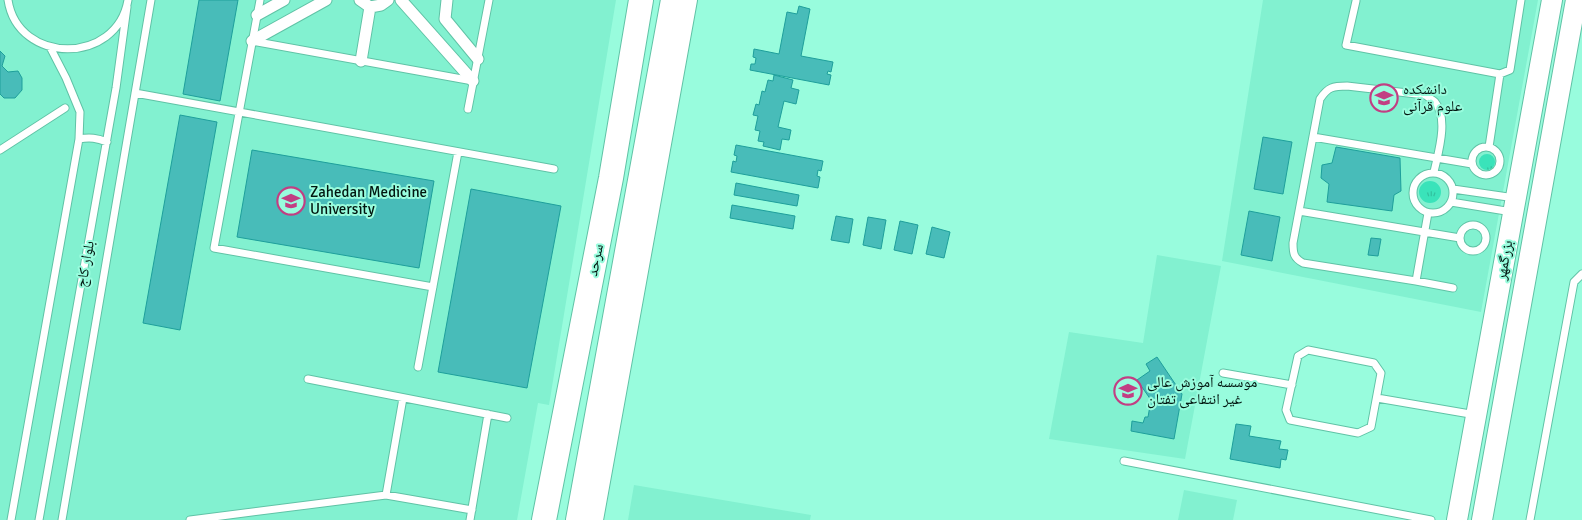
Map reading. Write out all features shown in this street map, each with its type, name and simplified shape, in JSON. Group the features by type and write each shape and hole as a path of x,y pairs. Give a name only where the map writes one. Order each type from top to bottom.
{"highway":[{"name":"سرحد","path":"544,520 612,178 641,0"},
{"name":"سرحد","path":"578,520 673,0"}],"main road":[{"name":"بزرگمهر","path":"1457,520 1552,0"},
{"name":"بزرگمهر","path":"1482,520 1576,0"}],"street":[{"path":"257,15 284,0"},
{"path":"252,41 326,0"},
{"path":"360,0 370,7 380,5 388,0"},
{"path":"401,0 473,81"},
{"path":"447,0 444,19 478,59"},
{"path":"596,520 690,0"},
{"path":"361,61 370,7"}],"lane":[{"path":"8,0 15,20 24,32 36,41 64,50 91,46 103,39 121,19 127,3"},
{"path":"62,520 150,0"},
{"path":"260,0 214,248 433,287"},
{"path":"468,109 488,0"},
{"path":"1356,1 1346,45 1500,74 1510,70 1522,0"},
{"name":"بلوار کاج","path":"39,520 107,142 127,3"},
{"path":"252,41 473,81"},
{"name":"بلوار کاج","path":"11,520 79,139 80,112 66,78 50,47"},
{"path":"1489,147 1500,74"},
{"path":"1434,172 1442,128 1441,112 1435,102 1426,96 1347,86 1335,86 1325,91 1320,99 1293,243 1293,253 1297,260 1303,263 1453,288"},
{"path":"134,93 554,169"},
{"path":"0,150 66,108"},
{"path":"1313,137 1472,164"},
{"path":"79,139 98,138 107,142"},
{"path":"1489,147 1499,155 1500,164 1492,174 1484,175 1475,170 1472,164 1475,152 1479,149 1489,147"},
{"path":"418,367 458,152"},
{"path":"1434,172 1446,178 1453,189 1451,202 1441,212 1422,210 1413,200 1412,193 1416,180 1421,176 1434,172"},
{"path":"1453,189 1514,205"},
{"path":"1451,202 1514,205"},
{"path":"1300,210 1460,238"},
{"path":"1416,281 1428,212"},
{"path":"1530,520 1574,282 1582,274"},
{"path":"1308,350 1374,363 1381,374 1371,427 1358,433 1290,420 1286,410 1292,385 1298,356 1308,350"},
{"path":"1223,373 1292,385"},
{"path":"308,379 507,418"},
{"path":"386,495 402,398"},
{"path":"1376,398 1476,415"},
{"path":"470,520 488,414"},
{"path":"1124,461 1431,520"},
{"path":"190,520 386,495 472,510"}],"shaded area":[{"name":"Zahedan Medicine University","path":"0,0 616,0 549,405 538,403 517,520 0,520"},
{"name":"دانشکده علوم قرآنی","path":"1263,0 1538,0 1481,312 1222,261"},
{"name":"موسسه آموزش عالی غیر انتفاعی تفتان","path":"1157,255 1221,266 1185,459 1049,439 1069,332 1143,343"},
{"path":"634,485 811,515 810,520 628,520"},
{"path":"1184,490 1237,500 1233,520 1178,520"}],"green space":[{"path":"1487,154 1495,162 1487,170 1479,162"},
{"path":"1430,181 1438,184 1441,192 1438,200 1430,203 1422,200 1419,192 1422,184"}],"building":[{"path":"199,0 238,0 220,101 183,94"},
{"path":"799,6 810,9 801,56 833,62 831,72 828,71 827,74 831,75 829,85 750,70 751,64 755,64 756,58 753,57 754,49 779,54 787,12 797,14"},
{"path":"0,51 5,56 2,66 8,72 18,71 22,78 22,90 15,98 4,98 0,94"},
{"path":"774,75 793,80 791,88 799,90 796,104 784,101 778,127 791,130 789,140 782,139 780,150 763,146 764,142 758,141 760,131 755,130 758,116 753,115 756,104 759,105 762,91 765,92 768,80 773,81"},
{"path":"180,115 217,122 180,330 143,323"},
{"path":"1263,137 1292,142 1283,194 1254,189"},
{"path":"736,145 823,161 821,171 818,170 817,176 820,177 818,188 731,172 733,161 736,162 737,156 734,155"},
{"path":"1336,147 1400,158 1401,191 1394,195 1392,211 1327,202 1329,184 1321,178 1322,165 1332,163"},
{"path":"252,150 434,181 419,268 237,237"},
{"path":"736,183 799,195 797,206 734,195"},
{"path":"471,189 561,206 527,388 438,372"},
{"path":"732,205 795,216 793,229 730,218"},
{"path":"1249,211 1280,217 1272,261 1241,255"},
{"path":"836,216 853,219 849,243 831,240"},
{"path":"868,217 886,220 881,249 863,245"},
{"path":"900,221 918,225 912,254 894,250"},
{"path":"932,227 950,232 944,258 926,254"},
{"path":"1371,238 1381,239 1378,256 1368,255"},
{"path":"1157,357 1182,394 1174,439 1131,431 1132,421 1143,423 1145,417 1148,417 1151,400 1137,380 1150,371 1146,364"},
{"path":"1236,424 1251,426 1249,436 1281,441 1279,449 1288,450 1286,460 1281,459 1280,468 1230,459"}],"place":[{"name":"دانشکده علوم قرآنی","path":"1384,98"},
{"name":"Zahedan Medicine University","path":"291,201"},
{"name":"موسسه آموزش عالی غیر انتفاعی تفتان","path":"1128,391"}]}
